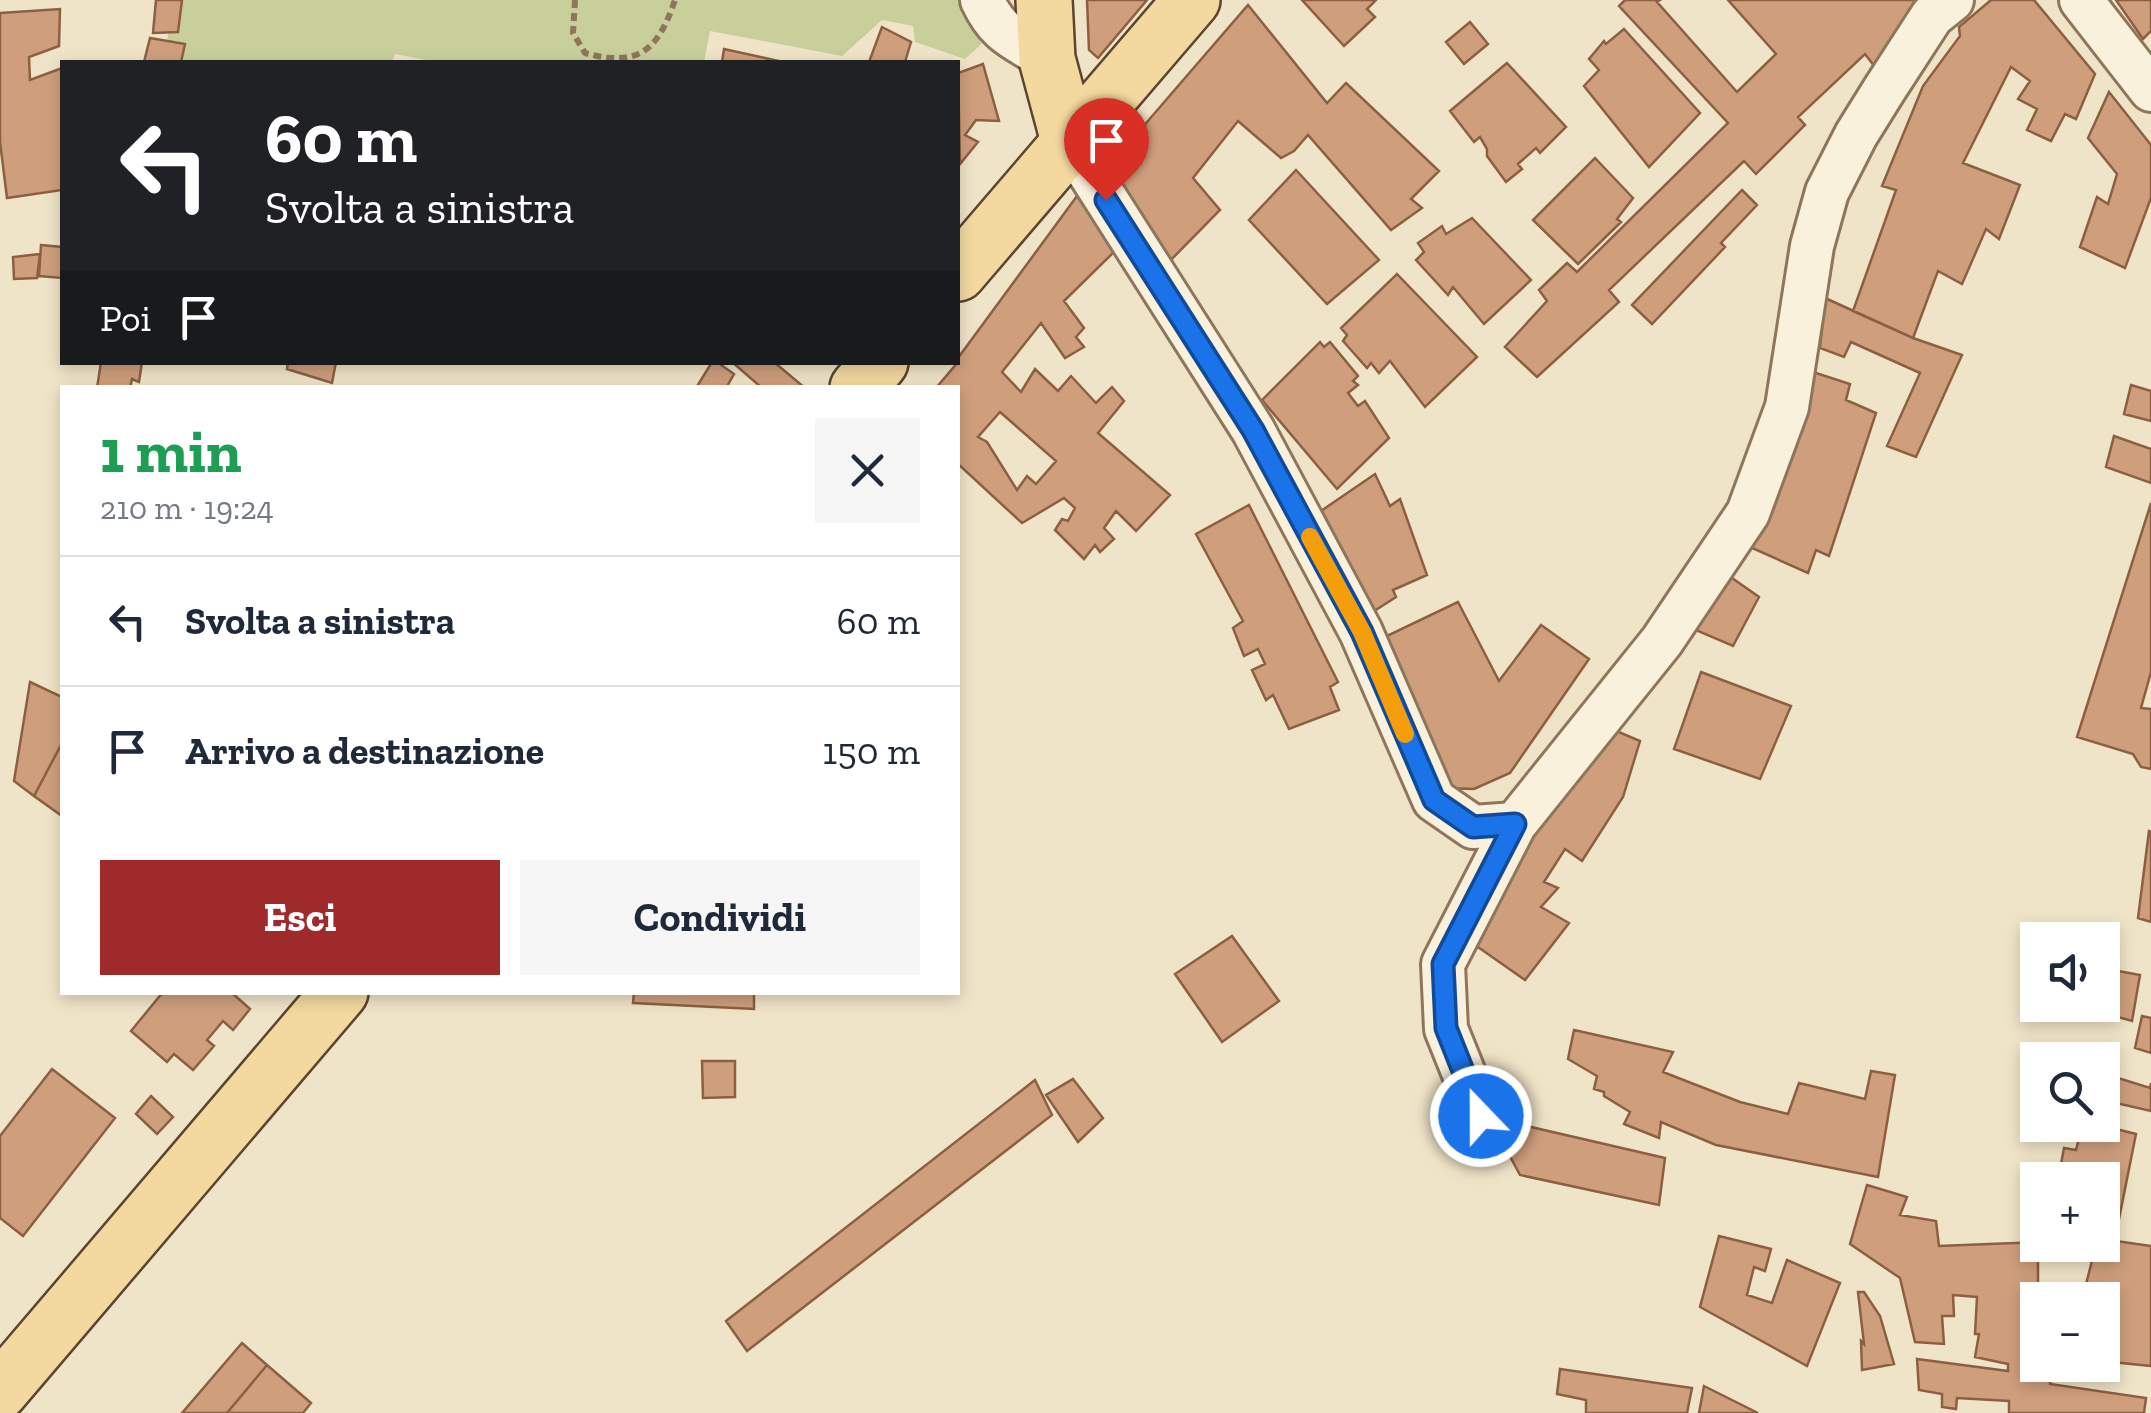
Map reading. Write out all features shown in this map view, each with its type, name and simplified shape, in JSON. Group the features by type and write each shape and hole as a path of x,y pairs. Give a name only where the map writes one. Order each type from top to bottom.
{"main road":[{"path":"1044,0 1047,59 1069,141"},
{"path":"960,270 1192,0"},
{"path":"861,385 877,365"},
{"path":"0,1391 337,995"}],"street":[{"path":"982,0 992,22 1006,35 1047,59"},
{"path":"1481,1116 1446,1028 1443,964 1515,824 1662,642 1748,514 1787,407 1812,246 1827,192 1856,136 1932,16 1952,0"},
{"path":"2081,0 2151,90"},
{"path":"1069,141 1253,430 1362,632 1434,800 1473,827 1515,824"}],"path":[{"path":"575,0 573,32 585,53 610,60"},
{"path":"616,60 641,53 664,32 675,0"}],"green space":[{"path":"176,0 965,0 985,41 965,59 915,42 913,26 882,20 842,56 710,31 704,60 426,60 395,54 393,60 162,60"}],"building":[{"path":"156,0 182,0 178,32 153,33"},
{"path":"1087,0 1147,0 1098,58 1089,50"},
{"path":"1302,0 1376,0 1367,9 1375,17 1344,46"},
{"path":"1625,0 1660,0 1657,2 1737,92 1776,54 1728,0 1931,0 1875,67 1865,54 1798,117 1805,125 1756,174 1744,161 1609,290 1619,302 1537,377 1505,347 1547,301 1539,290 1567,263 1577,272 1728,123 1619,6"},
{"path":"1991,0 2034,0 2095,74 2076,119 2065,114 2051,141 2027,130 2037,109 2018,99 2030,81 2011,67 1963,163 2020,185 1999,239 1986,229 1962,284 1938,271 1913,338 1853,311 1896,190 1882,186 1923,86 1960,36 1959,27"},
{"path":"2116,0 2151,0 2151,31 2143,39"},
{"path":"1248,5 1327,103 1346,83 1439,171 1411,199 1422,208 1391,230 1308,135 1294,151 1281,158 1238,121 1193,178 1220,210 1162,269 1103,173"},
{"path":"60,9 59,46 29,57 30,80 60,69 60,190 7,198 0,142 0,13"},
{"path":"1470,22 1488,44 1464,64 1446,42"},
{"path":"882,27 911,42 906,60 870,60"},
{"path":"1624,29 1700,113 1649,167 1584,86 1599,70 1589,59 1604,41 1606,44"},
{"path":"150,38 185,44 181,60 144,60"},
{"path":"724,49 774,60 722,60"},
{"path":"1507,63 1566,127 1540,153 1536,148 1518,164 1522,169 1506,182 1487,156 1480,137 1474,142 1450,111"},
{"path":"983,64 999,121 976,120 965,135 978,142 960,164 960,72"},
{"path":"2109,92 2151,145 2151,198 2125,268 2080,247 2097,197 2108,204 2117,174 2088,138"},
{"path":"1595,158 1633,198 1617,219 1621,222 1578,264 1533,220"},
{"path":"1296,170 1379,260 1327,304 1249,220"},
{"path":"1742,190 1757,205 1721,243 1725,247 1652,324 1632,305"},
{"path":"1080,192 1118,248 1064,301 1084,328 1076,337 1084,347 1065,358 1041,323 1002,372 1021,392 1035,369 1058,391 1071,376 1096,403 1112,387 1124,401 1098,433 1170,495 1136,531 1116,511 1104,528 1114,539 1100,552 1095,545 1084,559 1055,530 1062,519 1068,521 1075,508 1064,498 1022,523 960,466 960,385 939,385 955,365 960,365 960,355","holes":["1000,412 1056,461 1036,484 1027,476 1017,490 987,442 978,437"]},
{"path":"1472,218 1531,280 1484,324 1453,287 1448,295 1416,260 1424,252 1418,243 1442,226 1446,234"},
{"path":"41,245 60,247 60,278 39,276"},
{"path":"40,254 37,278 14,279 13,257"},
{"path":"1397,274 1477,357 1425,407 1390,361 1379,373 1371,363 1367,368 1343,341 1347,335 1341,328"},
{"path":"1825,298 1913,338 1962,355 1916,457 1887,446 1920,373 1851,342 1844,357 1820,348"},
{"path":"1320,342 1324,347 1330,342 1358,376 1353,381 1358,385 1348,393 1358,406 1365,401 1389,438 1337,489 1262,400"},
{"path":"101,365 142,365 139,382 132,379 131,385 97,385"},
{"path":"288,365 335,365 332,383 287,369"},
{"path":"710,365 721,365 734,374 728,385 698,385"},
{"path":"735,365 778,365 801,385 759,385"},
{"path":"1813,372 1850,384 1846,400 1876,413 1829,556 1816,550 1808,573 1741,543"},
{"path":"2131,385 2151,391 2151,421 2124,414"},
{"path":"2114,436 2151,449 2151,483 2106,467"},
{"path":"1375,474 1390,506 1400,499 1427,575 1393,590 1396,597 1368,615 1318,513"},
{"path":"2151,503 2151,672 2141,708 2151,709 2151,769 2141,767 2133,754 2077,737"},
{"path":"1249,505 1338,682 1330,687 1339,710 1289,729 1273,695 1266,700 1252,670 1265,664 1258,649 1244,656 1233,628 1243,621 1196,534"},
{"path":"1722,571 1759,597 1733,646 1684,625"},
{"path":"1458,602 1499,681 1541,625 1589,659 1510,773 1474,789 1441,788 1372,643"},
{"path":"1701,672 1791,706 1760,779 1674,749"},
{"path":"30,682 60,696 60,747 34,796 14,781"},
{"path":"1607,727 1640,741 1623,797 1582,861 1565,849 1544,882 1558,888 1541,907 1569,923 1525,980 1465,938"},
{"path":"60,747 60,815 34,796"},
{"path":"2151,832 2151,922 2138,918"},
{"path":"1232,936 1279,1001 1222,1042 1175,974"},
{"path":"2120,971 2140,975 2132,1021 2120,1018"},
{"path":"161,995 234,995 250,1009 233,1030 223,1021 207,1040 214,1046 193,1070 174,1054 167,1062 131,1031"},
{"path":"634,995 754,995 754,1009 633,1003"},
{"path":"2142,1016 2151,1018 2151,1053 2135,1048"},
{"path":"1574,1030 1673,1052 1663,1072 1740,1102 1788,1114 1799,1083 1865,1099 1871,1071 1895,1075 1878,1177 1716,1145 1661,1122 1659,1138 1624,1124 1630,1112 1594,1089 1597,1076 1568,1059"},
{"path":"702,1061 735,1061 735,1097 703,1098"},
{"path":"52,1069 115,1118 23,1236 0,1218 0,1136"},
{"path":"1073,1079 1103,1118 1078,1142 1046,1095"},
{"path":"2120,1079 2150,1088 2151,1083 2151,1111 2120,1104"},
{"path":"1035,1080 1052,1115 747,1351 726,1321"},
{"path":"151,1096 173,1117 157,1134 136,1114"},
{"path":"1518,1124 1665,1158 1659,1205 1520,1175 1506,1149"},
{"path":"2120,1130 2136,1134 2120,1214 2120,1162 2061,1162 2064,1148 2076,1150 2078,1142 2120,1142"},
{"path":"1867,1185 1907,1197 1900,1215 1936,1221 1939,1246 2020,1243 2020,1262 2038,1262 2038,1282 2020,1282 2020,1382 2050,1382 2146,1398 2144,1413 2009,1413 2009,1401 1957,1398 1956,1409 1942,1407 1942,1394 1919,1390 1917,1359 2008,1371 2008,1364 1975,1357 1979,1334 1975,1334 1977,1297 1953,1295 1954,1316 1942,1316 1944,1344 1915,1342 1900,1278 1850,1244"},
{"path":"1719,1236 1771,1249 1765,1271 1754,1267 1747,1295 1772,1303 1787,1260 1840,1283 1807,1366 1700,1307"},
{"path":"2120,1242 2151,1246 2151,1366 2120,1363 2120,1282 2087,1282 2092,1262 2120,1262"},
{"path":"1858,1292 1864,1292 1880,1316 1894,1364 1862,1370 1861,1341 1864,1344"},
{"path":"242,1343 267,1365 227,1413 182,1413"},
{"path":"267,1365 311,1403 303,1413 227,1413"},
{"path":"1560,1369 1692,1388 1687,1413 1586,1413 1586,1400 1557,1394"},
{"path":"1704,1386 1758,1413 1699,1413"}],"slow traffic":[{"path":"1310,537 1362,632 1405,734"}],"route":[{"path":"1106,200 1253,430 1362,632 1434,800 1473,827 1515,824 1443,964 1446,1028 1481,1116"}]}
